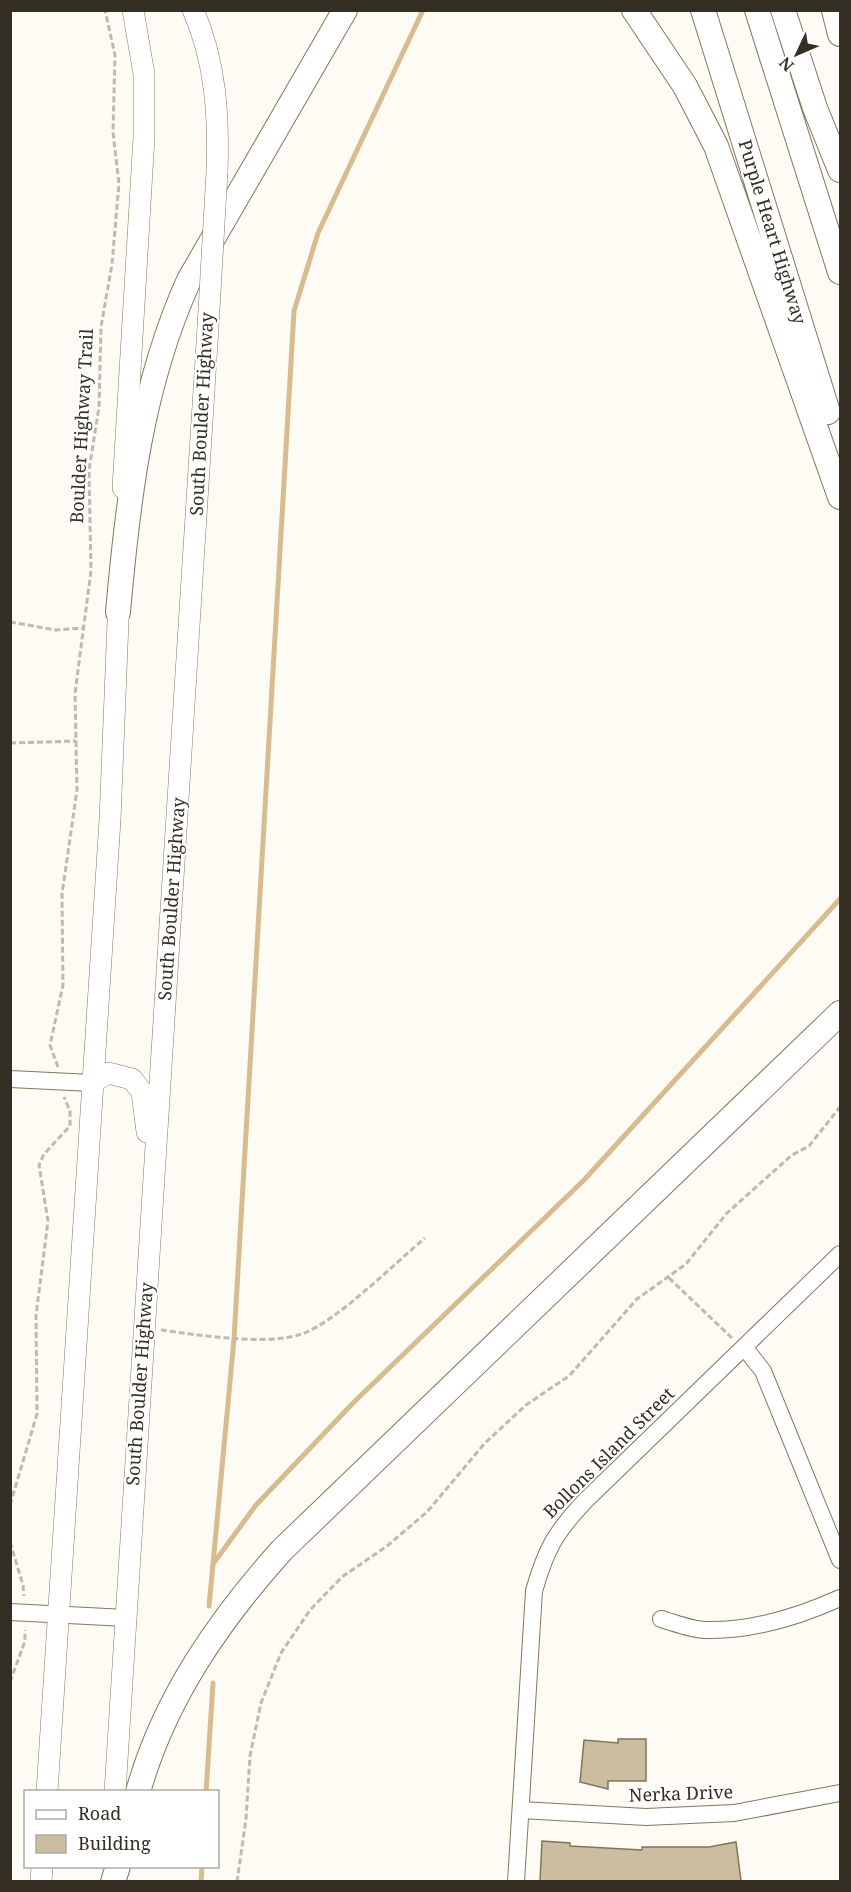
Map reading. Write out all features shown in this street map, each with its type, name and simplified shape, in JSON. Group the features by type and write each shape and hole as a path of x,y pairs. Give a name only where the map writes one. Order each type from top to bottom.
{"highway":[{"path":"118,612 140,433 169,323 189,280 227,211 345,10"},
{"path":"634,10 685,86 716,146 840,497"},
{"name":"Purple Heart Highway","path":"703,10 840,454"},
{"path":"758,10 840,272"},
{"path":"783,10 815,108 840,170"},
{"path":"834,10 840,34"},
{"path":"138,1790 162,1728 191,1671 233,1607 282,1550 840,1013"}],"main road":[{"path":"47,1790 110,820 125,440 144,137 144,74 133,10"},
{"name":"South Boulder Highway","path":"115,1790 218,172 219,124 214,87 207,51 193,10"},
{"path":"92,1083 108,1073 132,1079 142,1092 148,1135 150,1226"}],"street":[{"path":"10,1079 92,1083"},
{"name":"Bollons Island Street","path":"516,1881 534,1591 544,1556 559,1529 585,1501 840,1254"},
{"path":"744,1347 763,1371 840,1560"},
{"path":"661,1619 705,1630 744,1626 816,1609 840,1598"},
{"path":"10,1612 126,1618"},
{"name":"Nerka Drive","path":"521,1810 646,1817 734,1813 840,1793"}],"path":[{"name":"Boulder Highway Trail","path":"10,1505 37,1414 36,1315 48,1221 39,1165 44,1154 70,1126 70,1111 50,1045 63,985 62,894 75,816 75,693 91,572 89,470 99,407 100,327 113,255 119,184 113,132 115,55 105,10"},
{"path":"10,622 50,629 84,628"},
{"path":"10,743 76,741"},
{"path":"237,1881 256,1720 272,1672 300,1623 332,1586 387,1546 427,1512 479,1449 526,1406 569,1376 637,1299 686,1264 703,1239 732,1207 792,1155 809,1146 840,1107"},
{"path":"144,1329 234,1339 302,1334 328,1320 425,1238"},
{"path":"669,1278 685,1291 722,1330 744,1347"}],"building":[{"path":"618,1739 646,1739 646,1781 608,1781 608,1789 580,1782 584,1740 618,1743"},
{"path":"542,1841 570,1843 570,1846 642,1850 642,1847 709,1847 736,1842 741,1881 540,1881"}],"waterway":[{"path":"213,1564 234,1339 294,311 318,233 423,10"},
{"path":"209,1606 213,1564 256,1505 354,1402 584,1180 840,899"},
{"path":"206,1790 213,1683"},
{"path":"201,1882 202,1868"}]}
